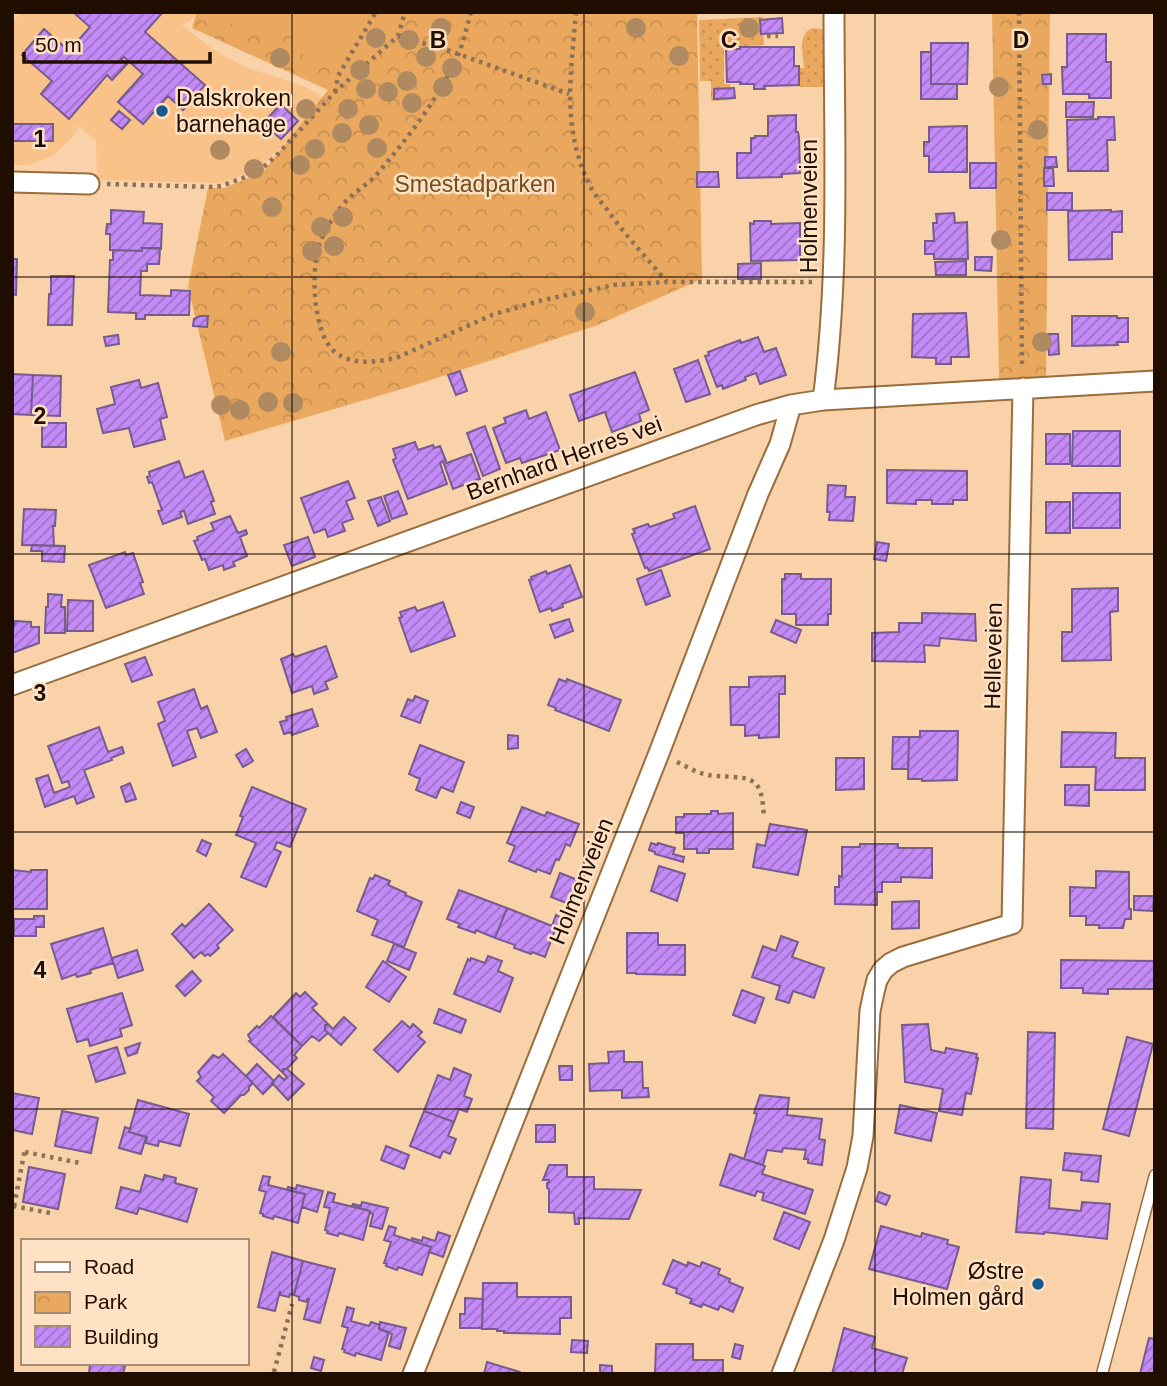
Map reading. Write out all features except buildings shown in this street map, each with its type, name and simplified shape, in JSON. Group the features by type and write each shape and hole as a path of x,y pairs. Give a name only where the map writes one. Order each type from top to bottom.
{"street":[{"name":"Holmenveien","path":"823,400 830,349 834,282 834,12"},
{"path":"12,182 89,184"},
{"name":"Bernhard Herres vei","path":"12,685 730,424 791,405 823,400 1155,381"},
{"name":"Helleveien","path":"782,1374 834,1240 857,1168 863,1136 870,1011 877,980 883,970 903,957 1012,924 1023,388"},
{"name":"Holmenveien","path":"412,1374 780,444 791,405"}],"lane":[{"path":"1102,1374 1155,1175"}],"path":[{"path":"335,92 338,76 376,12"},
{"path":"89,184 209,187 221,186 260,170 335,92 398,36 405,12"},
{"path":"471,12 459,55 436,99 377,175 348,200 334,217 320,241 315,261 314,287 323,335 334,351 350,360 363,362 396,358 492,315 540,301 614,285 667,282 834,282"},
{"path":"576,12 569,93 571,125 580,160 591,188 667,282"},
{"path":"1019,12 1023,388"},
{"path":"398,36 569,93"},
{"path":"767,36 778,36"},
{"path":"659,753 707,775 742,778 754,782 759,787 764,817"},
{"path":"50,1213 13,1206 25,1150 80,1163"},
{"path":"274,1372 292,1304"}],"shaded area":[{"name":"Dalskroken barnehage","path":"21,12 198,12 197,16 182,25 211,48 245,67 306,87 323,97 271,157 257,169 224,182 97,180 96,141 79,126 70,140 52,156 28,165 12,165 12,23"}],"green space":[{"name":"Smestadparken","path":"197,12 697,12 702,279 595,326 409,387 225,441 188,287 208,188 224,188 262,173 328,90 192,28"},
{"path":"225,12 298,12 281,40 241,30 228,19"},
{"path":"307,12 405,12 398,36 335,92 330,69 316,64 289,42"},
{"path":"992,12 1050,12 1046,376 999,379"},
{"path":"763,17 764,45 724,47 724,84 730,84 731,100 711,101 711,81 700,81 699,20"},
{"path":"812,28 828,33 827,87 799,87 799,68 804,68 804,35"}],"place":[{"name":"Dalskroken barnehage","path":"162,111"},
{"name":"Østre Holmen gård","path":"1038,1284"}]}
